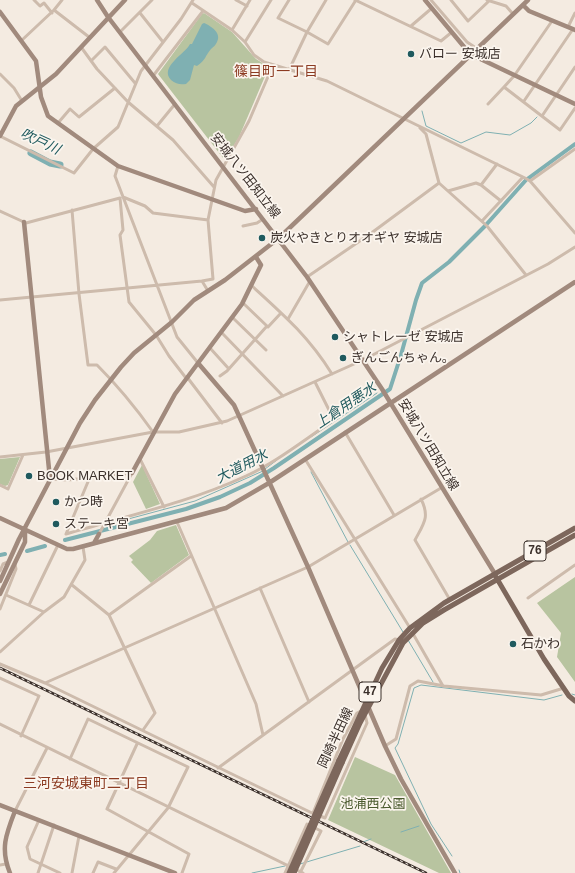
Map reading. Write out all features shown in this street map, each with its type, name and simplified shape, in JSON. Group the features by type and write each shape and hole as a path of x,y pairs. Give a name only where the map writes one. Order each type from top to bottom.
{"main road":[{"name":"76","path":"496,577 575,528"},
{"name":"76","path":"496,577 575,535"},
{"name":"岡崎半田線","path":"289,873 363,713 365,702 382,668 399,640 450,600 496,577"},
{"name":"岡崎半田線","path":"363,713 368,708 394,657 411,630 496,577"},
{"path":"496,577 544,659 575,701"},
{"name":"岡崎半田線","path":"294,873 340,761"}],"street":[{"path":"34,0 40,6 44,3 53,12 89,37"},
{"path":"21,42 53,12 62,0"},
{"name":"安城八ツ田知立線","path":"98,0 108,17 309,279 382,389 496,577"},
{"path":"124,0 80,46 56,74 22,101 11,113 0,136 74,173 93,149 118,127 135,83 192,2 232,30 254,55 264,62 327,82 404,118 530,181 575,233"},
{"path":"120,32 152,0"},
{"path":"236,0 247,6"},
{"path":"232,30 250,0"},
{"path":"244,42 271,0"},
{"path":"289,0 278,18 328,44 355,0 441,41 452,32"},
{"path":"289,70 307,32 326,0"},
{"path":"426,0 470,54 575,104"},
{"path":"430,0 467,42 476,48"},
{"path":"451,0 468,21 488,1 506,6 513,14"},
{"path":"0,581 50,479 80,423 111,379 134,353 172,322 194,300 279,238 476,48 528,0"},
{"path":"523,5 529,11 572,29"},
{"path":"411,26 433,8"},
{"path":"153,76 203,11"},
{"path":"0,12 36,60 44,107 48,116 118,166 245,211 256,209"},
{"path":"140,13 163,42"},
{"path":"524,101 572,29 575,13"},
{"path":"488,104 514,76 552,21"},
{"path":"80,46 91,61 128,102 173,140 214,187"},
{"path":"91,61 106,47 135,83"},
{"path":"0,300 79,294 156,284 214,279 208,220 214,187 216,180 249,121 273,65"},
{"path":"542,116 575,67"},
{"path":"0,74 14,88 22,101"},
{"path":"504,87 560,130 575,108"},
{"path":"58,123 70,109 79,117 115,88"},
{"path":"157,126 176,104"},
{"path":"419,126 426,134 439,183 485,223 526,275"},
{"path":"530,181 575,149"},
{"path":"481,185 497,164"},
{"path":"118,166 115,176 122,197 177,337 230,400 239,415 308,567 385,746 401,778 455,873"},
{"path":"485,223 501,202 524,178"},
{"path":"288,319 309,279 439,183"},
{"path":"448,192 476,183 481,185 501,202"},
{"path":"122,197 123,230 120,235 129,302 156,335 169,356 222,423"},
{"path":"0,211 26,223 122,197 145,206 153,213 208,220"},
{"path":"72,210 79,294 88,365 97,364 128,398 153,432"},
{"path":"243,226 257,223 263,219"},
{"path":"24,222 46,452 50,479"},
{"path":"0,457 46,452 153,432 179,432 222,423 363,360 526,275 575,247"},
{"path":"94,543 104,522 175,394 243,303 262,265 256,256"},
{"path":"202,280 208,291"},
{"path":"0,518 67,549 83,547 226,508 241,501 269,483 344,432 575,282"},
{"path":"252,286 303,332 332,374"},
{"path":"243,303 267,326"},
{"path":"220,376 229,369 267,326 281,313"},
{"path":"232,318 266,350"},
{"path":"222,333 283,396"},
{"path":"210,348 229,369"},
{"path":"90,477 66,534 104,522 164,507 218,488 262,468 334,420 315,382"},
{"path":"344,432 394,514"},
{"path":"0,485 8,489 23,455"},
{"path":"140,459 164,507"},
{"path":"305,459 355,538 444,686"},
{"path":"50,479 68,480 132,473"},
{"path":"44,683 308,567 394,514 441,488"},
{"path":"421,499 427,511 424,524 415,540 450,600"},
{"path":"176,522 256,704 263,735"},
{"path":"0,594 25,542 25,530"},
{"path":"29,605 58,545"},
{"path":"0,652 44,612 64,597 85,560 83,547"},
{"path":"109,615 191,556"},
{"path":"0,569 4,562 9,562"},
{"path":"0,609 6,595 7,588 16,569 15,563"},
{"path":"528,598 575,566"},
{"path":"72,585 109,615 155,713 143,730"},
{"path":"260,588 309,702"},
{"path":"6,595 44,612"},
{"path":"218,768 395,639 399,640"},
{"path":"0,664 44,683 143,730 218,768 312,813 325,818 366,723 363,713 357,713 349,726 312,813"},
{"path":"0,678 39,696 21,736"},
{"path":"385,746 396,739 410,686 418,682 444,686 541,695 564,688"},
{"path":"70,759 88,719 137,744 188,767 168,808 114,873"},
{"path":"0,724 21,736 119,782 168,808 288,866 301,873 321,831 307,824 288,866 285,873"},
{"path":"137,744 107,809 189,854 182,873"},
{"path":"10,873 6,864 4,848 7,830 15,810 47,748"},
{"path":"0,805 175,873"},
{"path":"39,820 28,847 30,859 40,865 60,873"},
{"path":"38,873 54,825"},
{"path":"72,873 79,836"},
{"path":"93,873 98,862 116,869"},
{"path":"0,865 6,864"}],"green space":[{"path":"204,13 232,32 256,59 269,67 239,137 226,158 223,158 158,74"},
{"path":"20,457 8,485 5,486 0,484 0,459"},
{"path":"142,465 160,504 146,509 133,482"},
{"path":"176,525 189,555 151,583 131,562 133,560 129,556 150,540 157,531"},
{"path":"575,577 575,682 557,657 561,633 537,603"},
{"name":"池浦西公園","path":"355,757 395,775 451,873 439,873 328,820"}],"water":[{"path":"204,23 213,28 217,33 217,43 209,51 202,62 197,66 194,65 190,80 186,84 180,84 171,80 168,75 170,66 190,44 192,44 202,24"}],"waterway":[{"path":"422,111 426,126 461,143 486,132 510,135 531,123 537,117"},
{"name":"上倉用悪水","path":"65,540 186,509 220,497 250,483 274,468 390,389 422,283 449,262 485,226 526,180 575,144"},
{"name":"吹戸川","path":"31,153 50,163 60,165"},
{"name":"大道用水","path":"311,437 377,393"},
{"name":"大道用水","path":"265,469 277,460"},
{"name":"大道用水","path":"106,525 195,501 263,471"},
{"path":"311,472 348,542"},
{"path":"350,545 403,632"},
{"name":"上倉用悪水","path":"27,551 45,546"},
{"name":"上倉用悪水","path":"0,555 5,554"},
{"path":"408,640 433,682"},
{"path":"452,856 431,824 395,748 398,744 414,688 421,685 544,700 562,695"},
{"path":"401,832 419,826"},
{"path":"363,842 371,839"},
{"path":"300,864 360,846"},
{"path":"252,873 285,866"}],"railway":[{"path":"0,668 426,873"}],"place":[{"name":"バロー 安城店","path":"411,54"},
{"name":"炭火やきとりオオギヤ 安城店","path":"262,238"},
{"name":"シャトレーゼ 安城店","path":"335,337"},
{"name":"ぎんごんちゃん。","path":"343,358"},
{"name":"BOOK MARKET","path":"29,476"},
{"name":"かつ時","path":"56,502"},
{"name":"ステーキ宮","path":"56,524"},
{"name":"石かわ","path":"513,644"}],"district":[{"name":"篠目町一丁目","path":"276,72"},
{"name":"三河安城東町二丁目","path":"86,784"}]}
